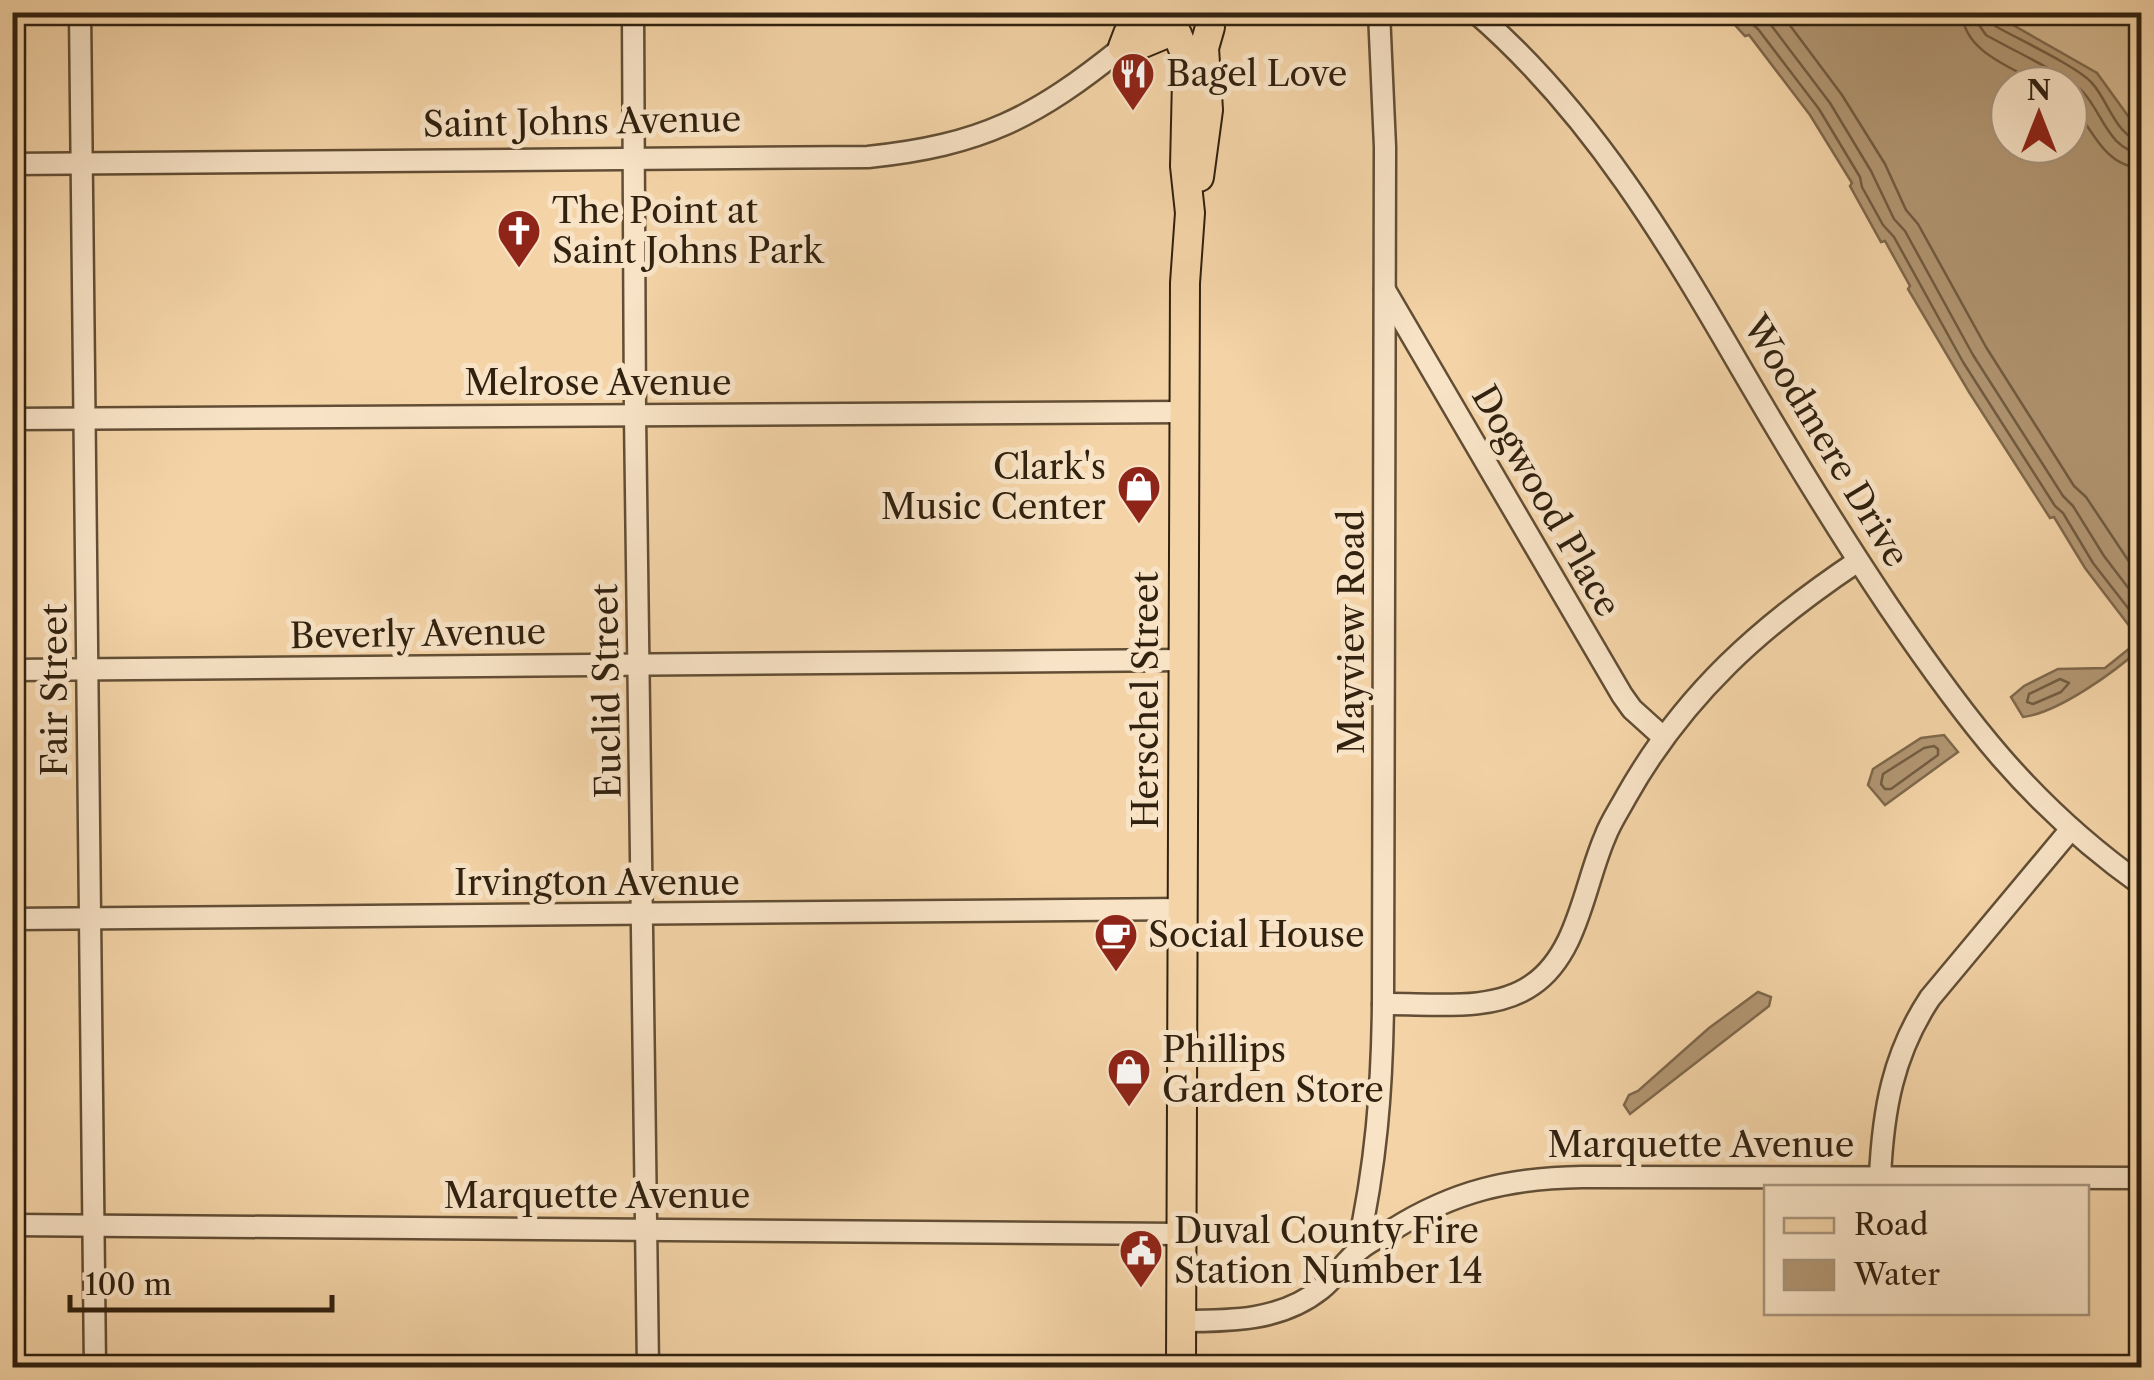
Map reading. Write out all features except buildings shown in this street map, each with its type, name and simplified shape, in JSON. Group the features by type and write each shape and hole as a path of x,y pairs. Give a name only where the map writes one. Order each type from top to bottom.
{"main road":[{"name":"Saint Johns Avenue","path":"1148,12 1128,34 1124,47 1131,48 1170,26"},
{"path":"1170,26 1201,33 1215,20"},
{"path":"1190,213 1207,130 1204,48 1215,20"},
{"name":"Herschel Street","path":"1170,26 1184,50 1185,166 1190,213 1185,283 1180,1368"}],"street":[{"name":"Fair Street","path":"80,12 96,1368"},
{"name":"Euclid Street","path":"633,12 634,416 648,1368"},
{"name":"Mayview Road","path":"1358,1250 1373,1178 1382,1089 1384,1004 1385,147 1379,12"},
{"name":"Woodmere Drive","path":"1476,12 1578,118 1644,206 1858,561 1977,732 2071,830 2142,885"},
{"name":"Saint Johns Avenue","path":"12,164 868,157 916,152 972,138 1018,120 1049,104 1124,47"},
{"name":"Dogwood Place","path":"1384,288 1622,695 1663,738"},
{"name":"Melrose Avenue","path":"12,419 1184,412"},
{"path":"1384,1004 1499,1000 1531,986 1546,974 1568,938 1605,836 1663,738 1702,688 1742,648 1794,605 1858,561"},
{"name":"Beverly Avenue","path":"12,670 1184,660"},
{"path":"1880,1177 1888,1094 1898,1056 1912,1025 1930,998 2071,830"},
{"name":"Irvington Avenue","path":"12,919 1183,910"},
{"name":"Marquette Avenue","path":"1181,1320 1246,1320 1279,1312 1316,1292 1358,1250 1447,1200 1508,1181 1582,1177 2142,1178"},
{"name":"Marquette Avenue","path":"12,1225 1181,1234"}],"shaded area":[{"path":"2000,12 2141,13 2141,134 2089,91 2089,65 2058,65 1999,16"}],"water":[{"path":"1724,13 2000,13 1999,17 2083,65 1989,65 1989,165 2089,165 2089,68 2097,73 2141,134 2141,648 2102,679 2053,708 2023,717 2011,697 2058,669 2105,668 2140,640 2085,568 2054,517 2050,518 1969,392 1810,115 1749,35 1745,36"},
{"path":"1944,735 1958,752 1885,805 1868,785 1873,769 1921,738"},
{"path":"1758,992 1771,997 1769,1006 1630,1114 1624,1105 1629,1095"}],"place":[{"name":"Bagel Love","path":"1133,112"},
{"name":"The Point at Saint Johns Park","path":"519,269"},
{"name":"Clark's Music Center","path":"1139,525"},
{"name":"Social House","path":"1116,973"},
{"name":"Phillips Garden Store","path":"1129,1108"},
{"name":"Duval County Fire Station Number 14","path":"1141,1289"}]}
